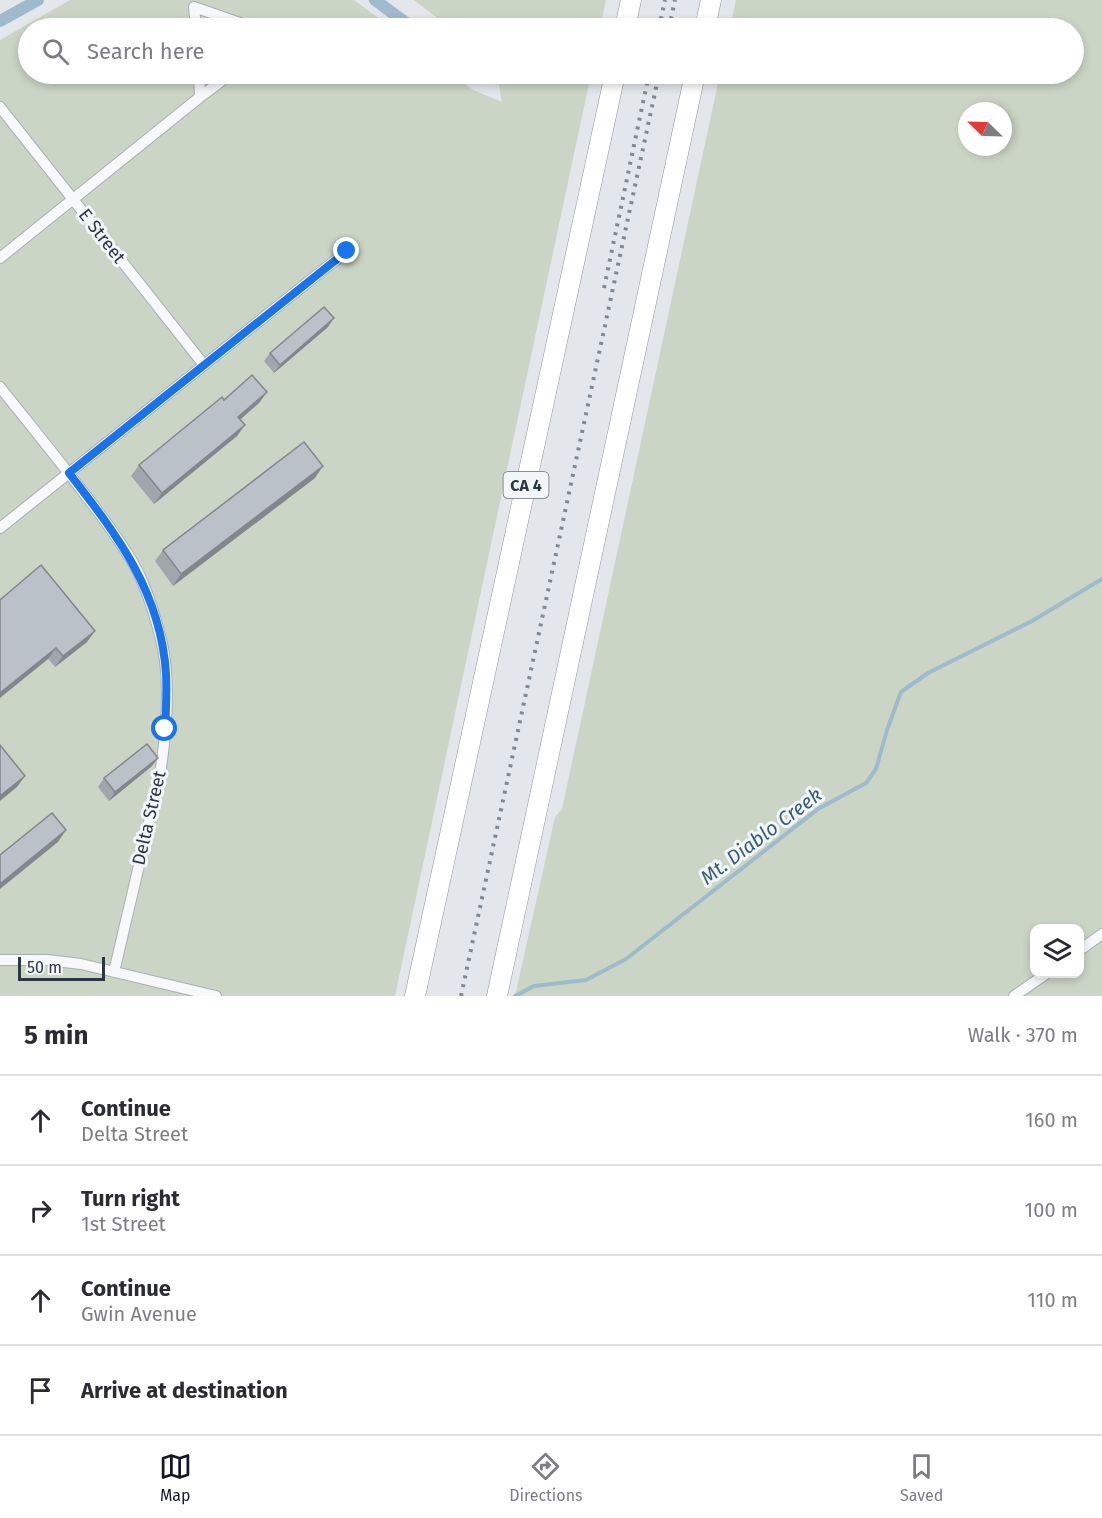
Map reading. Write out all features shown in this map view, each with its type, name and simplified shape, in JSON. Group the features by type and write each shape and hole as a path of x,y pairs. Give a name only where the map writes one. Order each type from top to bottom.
{"highway":[{"path":"627,18 631,0"},
{"path":"707,18 711,0"},
{"name":"CA 4","path":"415,996 613,84"},
{"path":"497,996 693,84"}],"street":[{"path":"195,18 194,7 225,18"},
{"path":"199,84 200,98"},
{"path":"0,258 218,84"},
{"name":"E Street","path":"0,107 204,365"},
{"path":"0,528 347,251"},
{"name":"Delta Street","path":"0,387 69,473 122,545 138,572 149,599 163,650 166,673 165,729 159,780 114,972"},
{"path":"1084,947 1102,934"},
{"path":"0,960 48,960 81,964 216,996"},
{"path":"1014,996 1040,978"}],"green space":[{"path":"70,0 354,0 378,18 38,18"},
{"path":"414,0 606,0 602,18 437,18"},
{"path":"736,0 1102,0 1102,996 515,996 555,817 562,809 718,84 1084,84 1084,18 732,18"},
{"path":"18,30 18,84 465,84 473,90 502,102 499,84 589,84 395,996 0,996 0,40"}],"building":[{"path":"324,307 334,318 280,365 270,353"},
{"path":"252,375 267,392 238,417 245,425 162,493 139,465 222,397 224,400"},
{"path":"304,442 323,466 181,574 163,550"},
{"path":"41,565 95,631 63,656 56,648 0,693 0,600"},
{"path":"147,744 158,758 115,792 104,778"},
{"path":"0,745 25,776 0,796"},
{"path":"52,813 66,830 0,884 0,855"}],"waterway":[{"path":"0,21 38,0"},
{"path":"375,0 399,18"},
{"name":"Mt. Diablo Creek","path":"515,996 534,986 586,980 626,959 818,809 866,783 876,769 901,692 928,673 1032,621 1102,579"}],"railway":[{"path":"661,18 665,0"},
{"path":"671,18 675,0"},
{"path":"604,288 647,84"},
{"path":"461,996 657,84"}],"route":[{"path":"165,729 166,673 163,650 149,599 138,572 122,545 69,473 347,251"}]}
